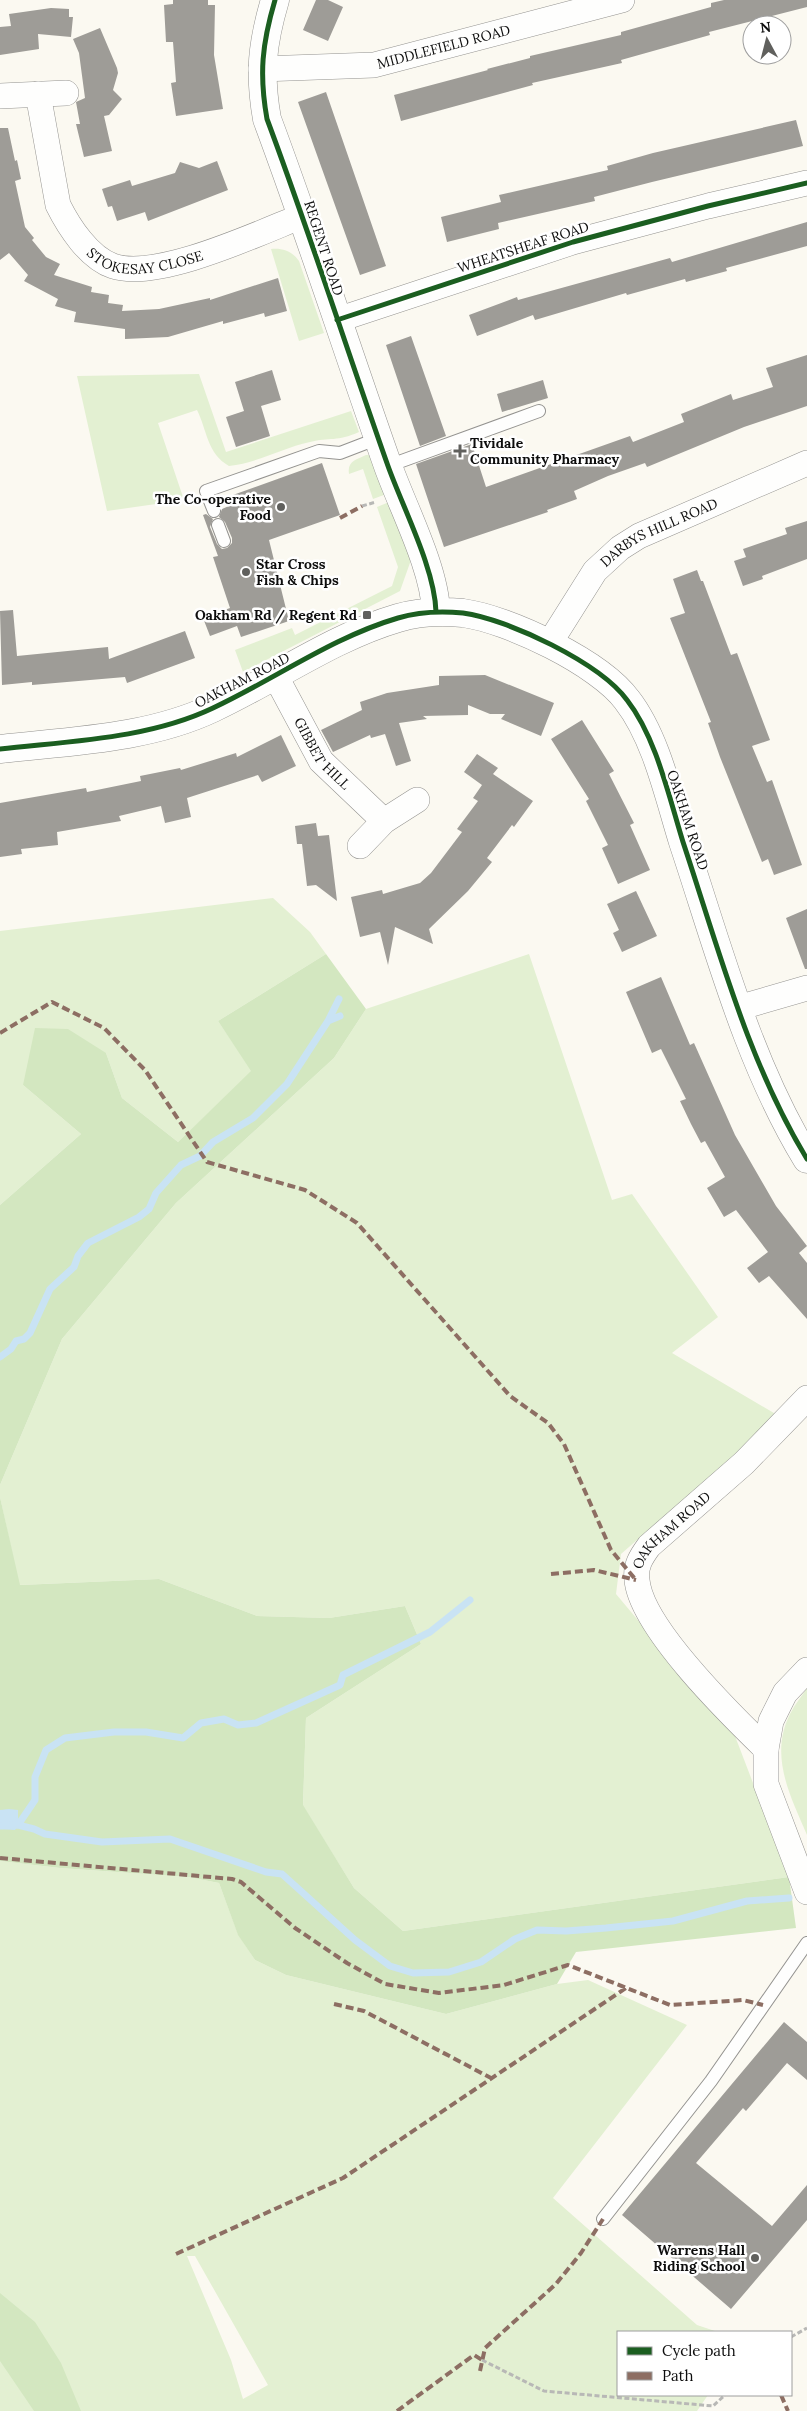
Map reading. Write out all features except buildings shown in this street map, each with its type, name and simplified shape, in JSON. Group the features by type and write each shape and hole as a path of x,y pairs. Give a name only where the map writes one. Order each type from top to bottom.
{"street":[{"name":"REGENT ROAD","path":"275,0 267,27 261,69 267,120 302,216 336,320 436,595 436,612"},
{"name":"MIDDLEFIELD ROAD","path":"261,69 374,65 622,0"},
{"path":"0,96 66,93"},
{"name":"STOKESAY CLOSE","path":"38,94 58,205 65,220 86,246 98,258 113,266 134,269 171,264 214,251 302,216"},
{"name":"WHEATSHEAF ROAD","path":"336,320 573,242 708,206 807,183"},
{"name":"DARBYS HILL ROAD","path":"549,644 595,571 620,548 639,536 807,463"},
{"name":"OAKHAM ROAD","path":"0,749 88,740 177,723 212,709 348,638 398,618 436,612 464,613 528,634 549,644 610,682 627,699 636,714 655,755 738,1008 767,1084 807,1159"},
{"name":"GIBBET HILL","path":"275,675 321,761 384,821"},
{"path":"360,846 384,821 417,800"},
{"path":"738,1008 807,988"},
{"name":"OAKHAM ROAD","path":"766,1749 696,1678 650,1616 641,1597 636,1580 638,1562 649,1546 744,1463 807,1398"},
{"path":"807,1670 786,1693 771,1721 766,1749 766,1784 807,1892"}],"lane":[{"path":"388,466 539,411"},
{"path":"214,511 206,490 319,452 340,453 379,438"},
{"path":"218,526 224,541"},
{"path":"603,2219 711,2081 807,1943"}],"path":[{"path":"792,2336 807,2328"},
{"path":"482,2360 544,2391 713,2406"},
{"path":"711,2411 713,2406 724,2396"}],"green space":[{"path":"271,249 287,251 299,261 324,333 299,341"},
{"path":"199,374 226,452 351,411 359,432 345,437 300,445 250,462 229,466 216,455 208,441 197,410 158,423 184,500 107,511 77,376"},
{"path":"366,455 371,455 392,492 373,499 363,469 349,474 349,466"},
{"path":"394,500 411,560 400,591 243,672 235,650 292,628 295,635 392,586 398,567 377,507"},
{"path":"273,898 310,932 326,954 218,1021 252,1071 178,1142 122,1098 106,1053 23,1085 81,1134 0,1205 0,931"},
{"path":"326,954 366,1009 334,1058 176,1203 62,1339 0,1485 0,1205 81,1134 23,1085 35,1028 68,1029 106,1053 122,1098 178,1142 251,1071 218,1021"},
{"path":"529,954 612,1200 632,1194 718,1317 672,1353 779,1416 621,1554 616,1594 735,1736 789,1877 403,1931 354,1888 303,1806 306,1718 421,1644 405,1606 329,1618 257,1616 159,1579 19,1585 0,1497 0,1485 62,1339 176,1203 334,1058 366,1009"},
{"path":"0,1497 20,1585 159,1579 257,1616 329,1618 405,1606 421,1644 306,1718 303,1805 354,1888 403,1931 789,1877 796,1928 576,1952 557,1984 446,2014 286,1975 255,1960 238,1935 219,1883 188,1877 60,1868 0,1861"},
{"path":"807,1688 807,1835 784,1775 781,1745 790,1714"},
{"path":"0,1861 60,1868 188,1877 219,1883 238,1934 255,1960 286,1975 446,2014 557,1984 588,1980 687,2025 553,2198 697,2325 715,2331 617,2331 617,2396 707,2396 697,2411 0,2411","holes":["187,2256 195,2256 268,2385 243,2399 231,2360"]},
{"path":"0,2293 35,2322 61,2363 81,2411 34,2411 0,2361"}],"water":[{"path":"0,1810 18,1810 18,1825 15,1830 0,1829"}],"waterway":[{"path":"328,1021 339,999"},
{"path":"0,1357 11,1349 16,1341 24,1339 30,1333 50,1289 74,1267 78,1256 88,1243 139,1217 149,1209 156,1193 181,1165 200,1156 213,1142 253,1118 287,1084 328,1021 340,1016"},
{"path":"0,1826 18,1825 35,1800 35,1777 46,1750 65,1738 114,1732 146,1732 183,1738 201,1723 224,1719 238,1725 256,1723 340,1685 343,1675 430,1632 470,1600"},
{"path":"18,1825 45,1834 102,1842 170,1839 266,1872 282,1874 355,1940 390,1966 413,1973 449,1972 481,1962 515,1939 537,1930 566,1931 673,1921 747,1901 789,1898"}],"marked path":[{"path":"340,518 362,506"},
{"path":"0,1033 52,1002 104,1028 145,1070 207,1162 305,1190 357,1223 510,1396 548,1423 564,1444 611,1550 636,1580"},
{"path":"551,1574 594,1570 636,1580"},
{"path":"0,1858 232,1879 241,1882 295,1928 347,1963 385,1984 439,1993 504,1985 568,1965 670,2005 743,2000 763,2005"},
{"path":"176,2254 343,2178 626,1988"},
{"path":"334,2004 364,2011 491,2078"},
{"path":"480,2371 485,2348 556,2284 581,2253 603,2219"},
{"path":"397,2411 474,2355 482,2360"},
{"path":"781,2396 788,2411"}],"cycle path":[{"path":"275,0 267,31 263,59 263,88 267,119 388,466 424,558 430,577 436,612"},
{"path":"337,320 573,242 708,206 807,183"},
{"path":"0,749 108,737 162,726 188,718 236,697 350,636 374,626 414,614 455,612 482,617 528,633 552,645 575,658 614,686 627,700 646,731 661,768 722,964 751,1045 786,1122 807,1159"}],"place":[{"name":"Tividale Community Pharmacy","path":"460,451"},
{"name":"The Co-operative Food","path":"281,507"},
{"name":"Star Cross Fish & Chips","path":"246,572"},
{"name":"Oakham Rd / Regent Rd","path":"367,615"},
{"name":"Warrens Hall Riding School","path":"755,2258"}]}
